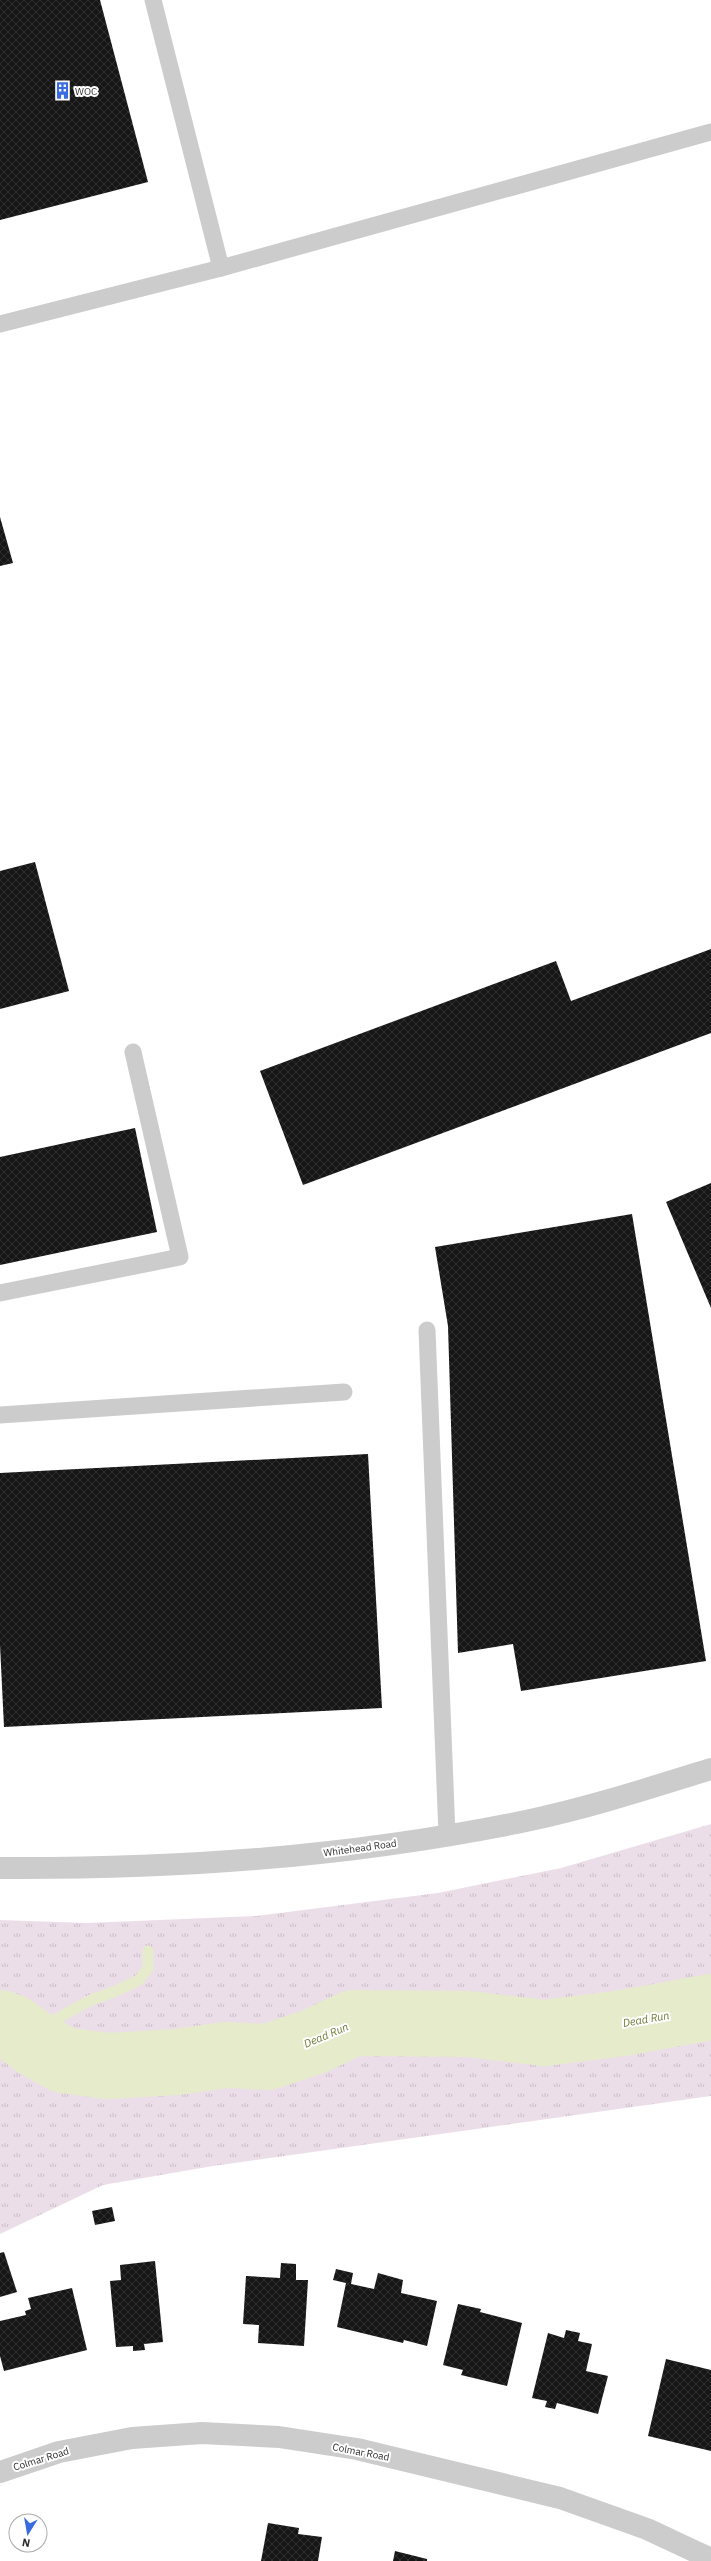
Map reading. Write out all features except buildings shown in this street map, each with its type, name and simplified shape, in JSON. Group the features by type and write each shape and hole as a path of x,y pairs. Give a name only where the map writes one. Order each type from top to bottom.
{"street":[{"name":"Whitehead Road","path":"0,1868 106,1869 248,1861 350,1850 447,1835 528,1820 652,1788 711,1769"},
{"name":"Colmar Road","path":"0,2472 59,2452 132,2438 202,2433 279,2437 357,2449 560,2498 647,2529 711,2559"}],"lane":[{"path":"153,0 221,268"},
{"path":"0,324 221,268 711,132"},
{"path":"0,1293 180,1257 133,1052"},
{"path":"427,1330 447,1835"},
{"path":"0,1415 344,1392"}],"green space":[{"path":"711,1824 711,2096 213,2166 103,2185 0,2234 0,1920 87,1923 256,1916 438,1893 561,1868"}],"waterway":[{"path":"25,2036 91,2000 116,1991 139,1980 148,1968 148,1951"},
{"name":"Dead Run","path":"0,2023 12,2027 37,2045 63,2060 108,2066 176,2062 226,2055 268,2057 315,2041 353,2023 469,2024 544,2033 623,2023 711,2007"}],"place":[{"name":"WOC","path":"62,91"}]}
